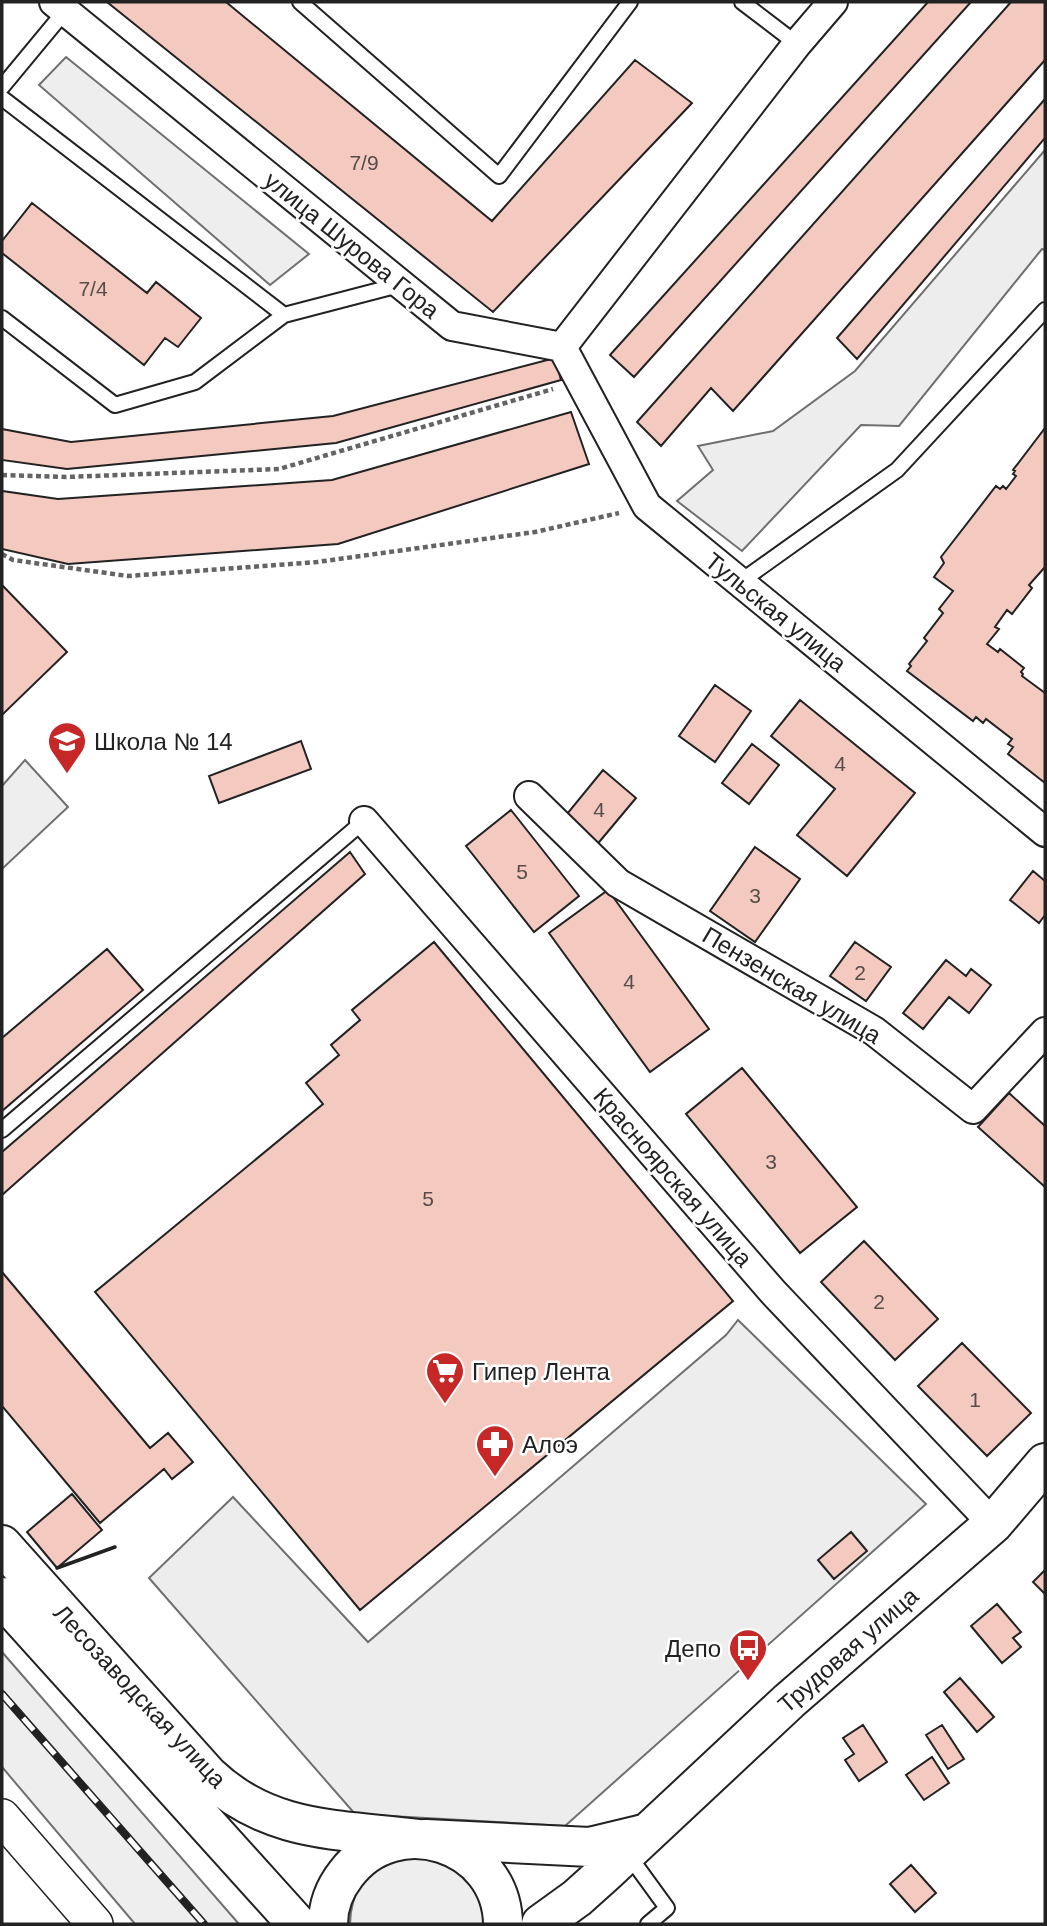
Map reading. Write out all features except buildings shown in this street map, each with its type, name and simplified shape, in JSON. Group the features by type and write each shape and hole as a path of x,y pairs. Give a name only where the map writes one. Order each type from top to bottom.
{"main road":[{"name":"Трудовая улица","path":"541,1924 577,1898 789,1701 993,1524 1045,1463"},
{"name":"Лесозаводская улица","path":"2,1545 208,1775 231,1795 271,1817 287,1822 328,1830 419,1839"},
{"name":"Лесозаводская улица","path":"2,1597 297,1924"},
{"name":"Трудовая улица","path":"419,1839 590,1847 636,1843"},
{"path":"328,1924 332,1899 351,1866 382,1845 419,1839 437,1841 453,1847 482,1868 499,1898 503,1924"}],"street":[{"path":"562,347 832,2"},
{"name":"улица Шурова Гора","path":"60,6 452,326 562,347"},
{"name":"Тульская улица","path":"562,347 647,506 1045,832"},
{"name":"Пензенская улица","path":"529,796 618,883 874,1031 973,1109 1045,1032"},
{"name":"Красноярская улица","path":"364,821 773,1292 993,1524"},
{"path":"2,1817 95,1924"}],"lane":[{"path":"300,2 499,176 630,2"},
{"path":"742,2 797,44"},
{"path":"2,87 60,6"},
{"path":"2,98 284,315"},
{"path":"2,318 115,405 195,382 284,315 399,285"},
{"path":"740,582 897,470 1045,310"},
{"path":"2,1130 364,821"},
{"path":"636,1843 667,1908 648,1924"}],"path":[{"path":"2,475 66,477 279,469 580,381"},
{"path":"2,554 13,560 128,576 317,562 535,531 647,506"}],"shaded area":[{"path":"66,57 309,254 270,285 39,85"},
{"path":"1045,150 1045,250 1042,249 899,426 861,425 742,551 677,501 713,470 698,446 773,431 855,371"},
{"path":"25,760 68,807 2,869 2,786"},
{"path":"738,1320 926,1504 565,1826 355,1814 149,1578 233,1497 368,1642 726,1335"},
{"path":"2,1652 239,1924 135,1924 2,1767"},
{"path":"400,1854 468,1867 492,1924 350,1924 351,1910 358,1889 371,1875"}],"railway":[{"path":"2,1694 204,1924"}],"wall":[{"path":"57,1568 115,1547"}],"place":[{"name":"Школа № 14","path":"67,775"},
{"name":"Гипер Лента","path":"445,1405"},
{"name":"Алоэ","path":"495,1478"},
{"name":"Депо","path":"748,1682"}]}
